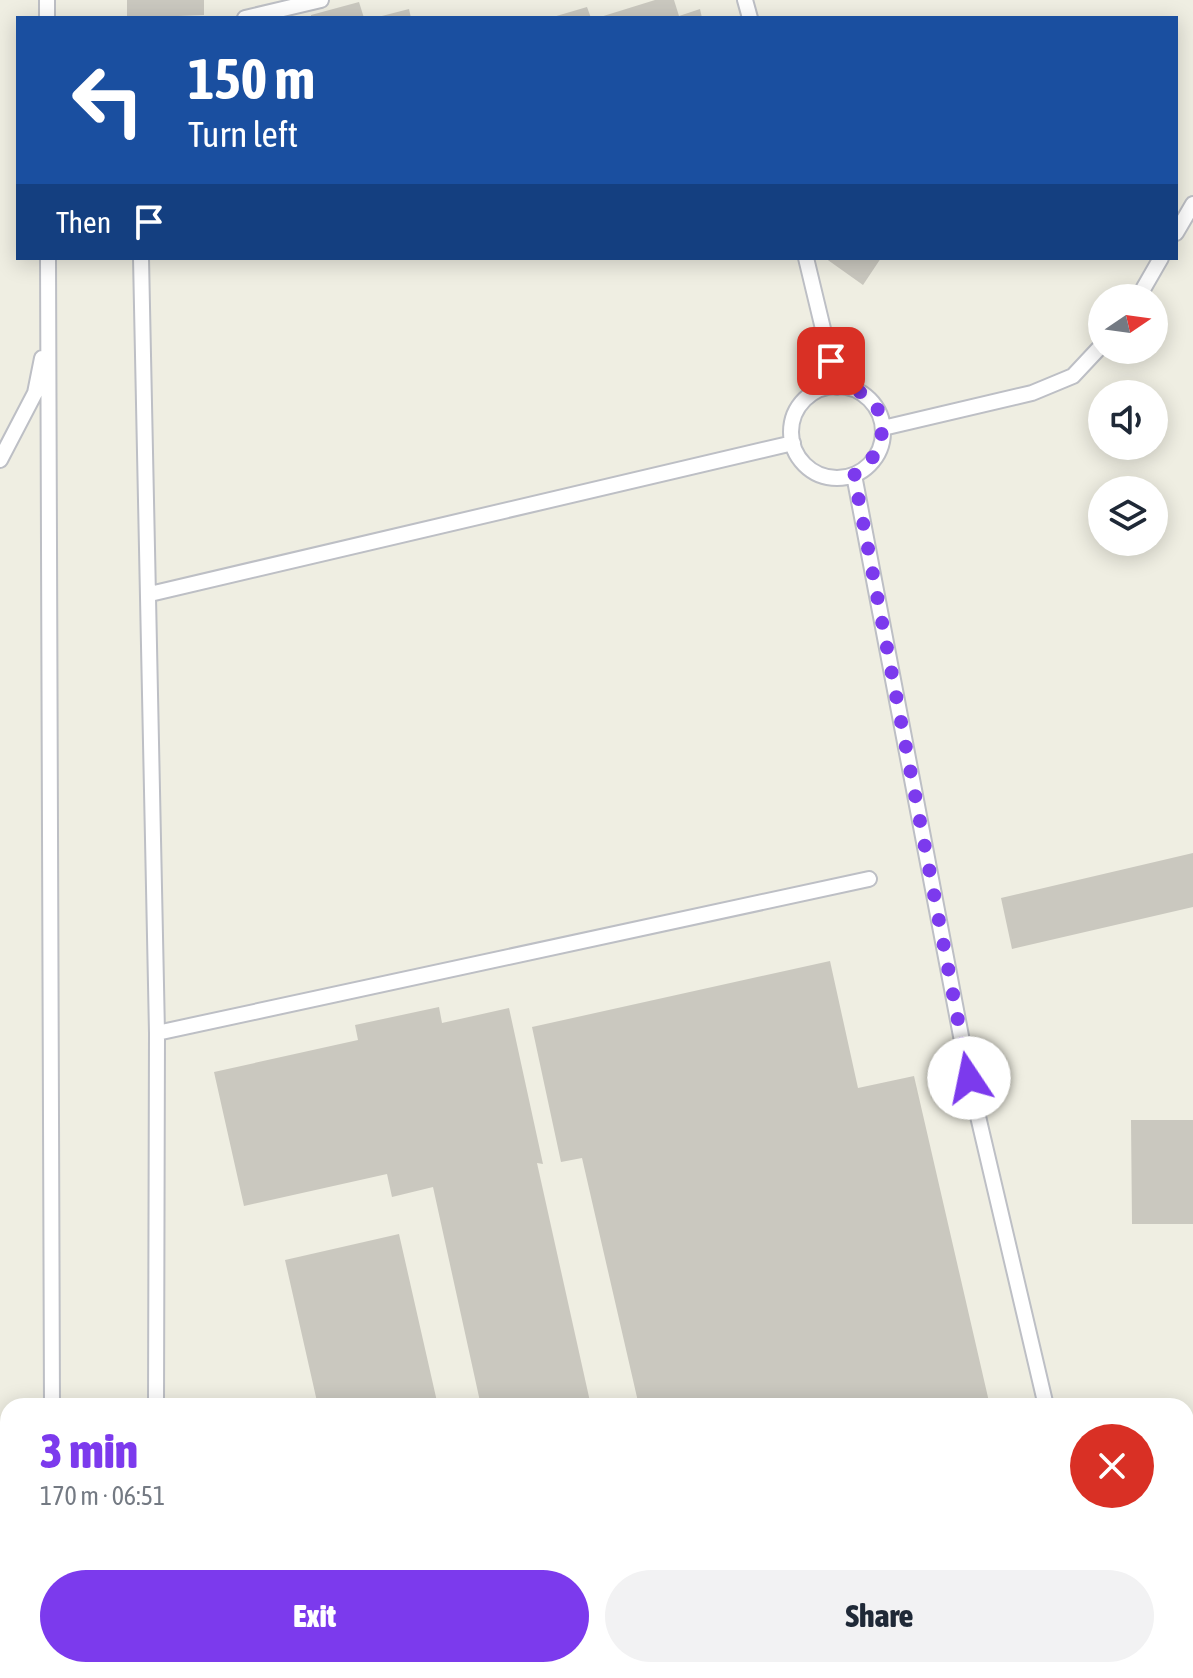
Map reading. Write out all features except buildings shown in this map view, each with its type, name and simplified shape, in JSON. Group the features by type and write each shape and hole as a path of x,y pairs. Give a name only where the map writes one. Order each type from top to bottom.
{"lane":[{"path":"253,16 321,0"},
{"path":"1178,230 1193,204"},
{"path":"48,260 52,1398"},
{"path":"141,260 157,1033 156,1398"},
{"path":"806,260 837,387"},
{"path":"1146,284 1160,260"},
{"path":"0,460 35,393 49,327"},
{"path":"883,428 1032,393 1073,376 1088,360"},
{"path":"837,387 860,392 871,401 883,428 876,456 854,475 839,478 809,469 793,443 795,413 804,400 817,391 837,387"},
{"path":"150,594 793,443"},
{"path":"854,475 969,1078 1044,1398"},
{"path":"157,1033 869,879"}],"route":[{"path":"831,361 837,387 860,392 871,401 883,428 882,443 876,456 867,467 854,475 969,1078"}]}
